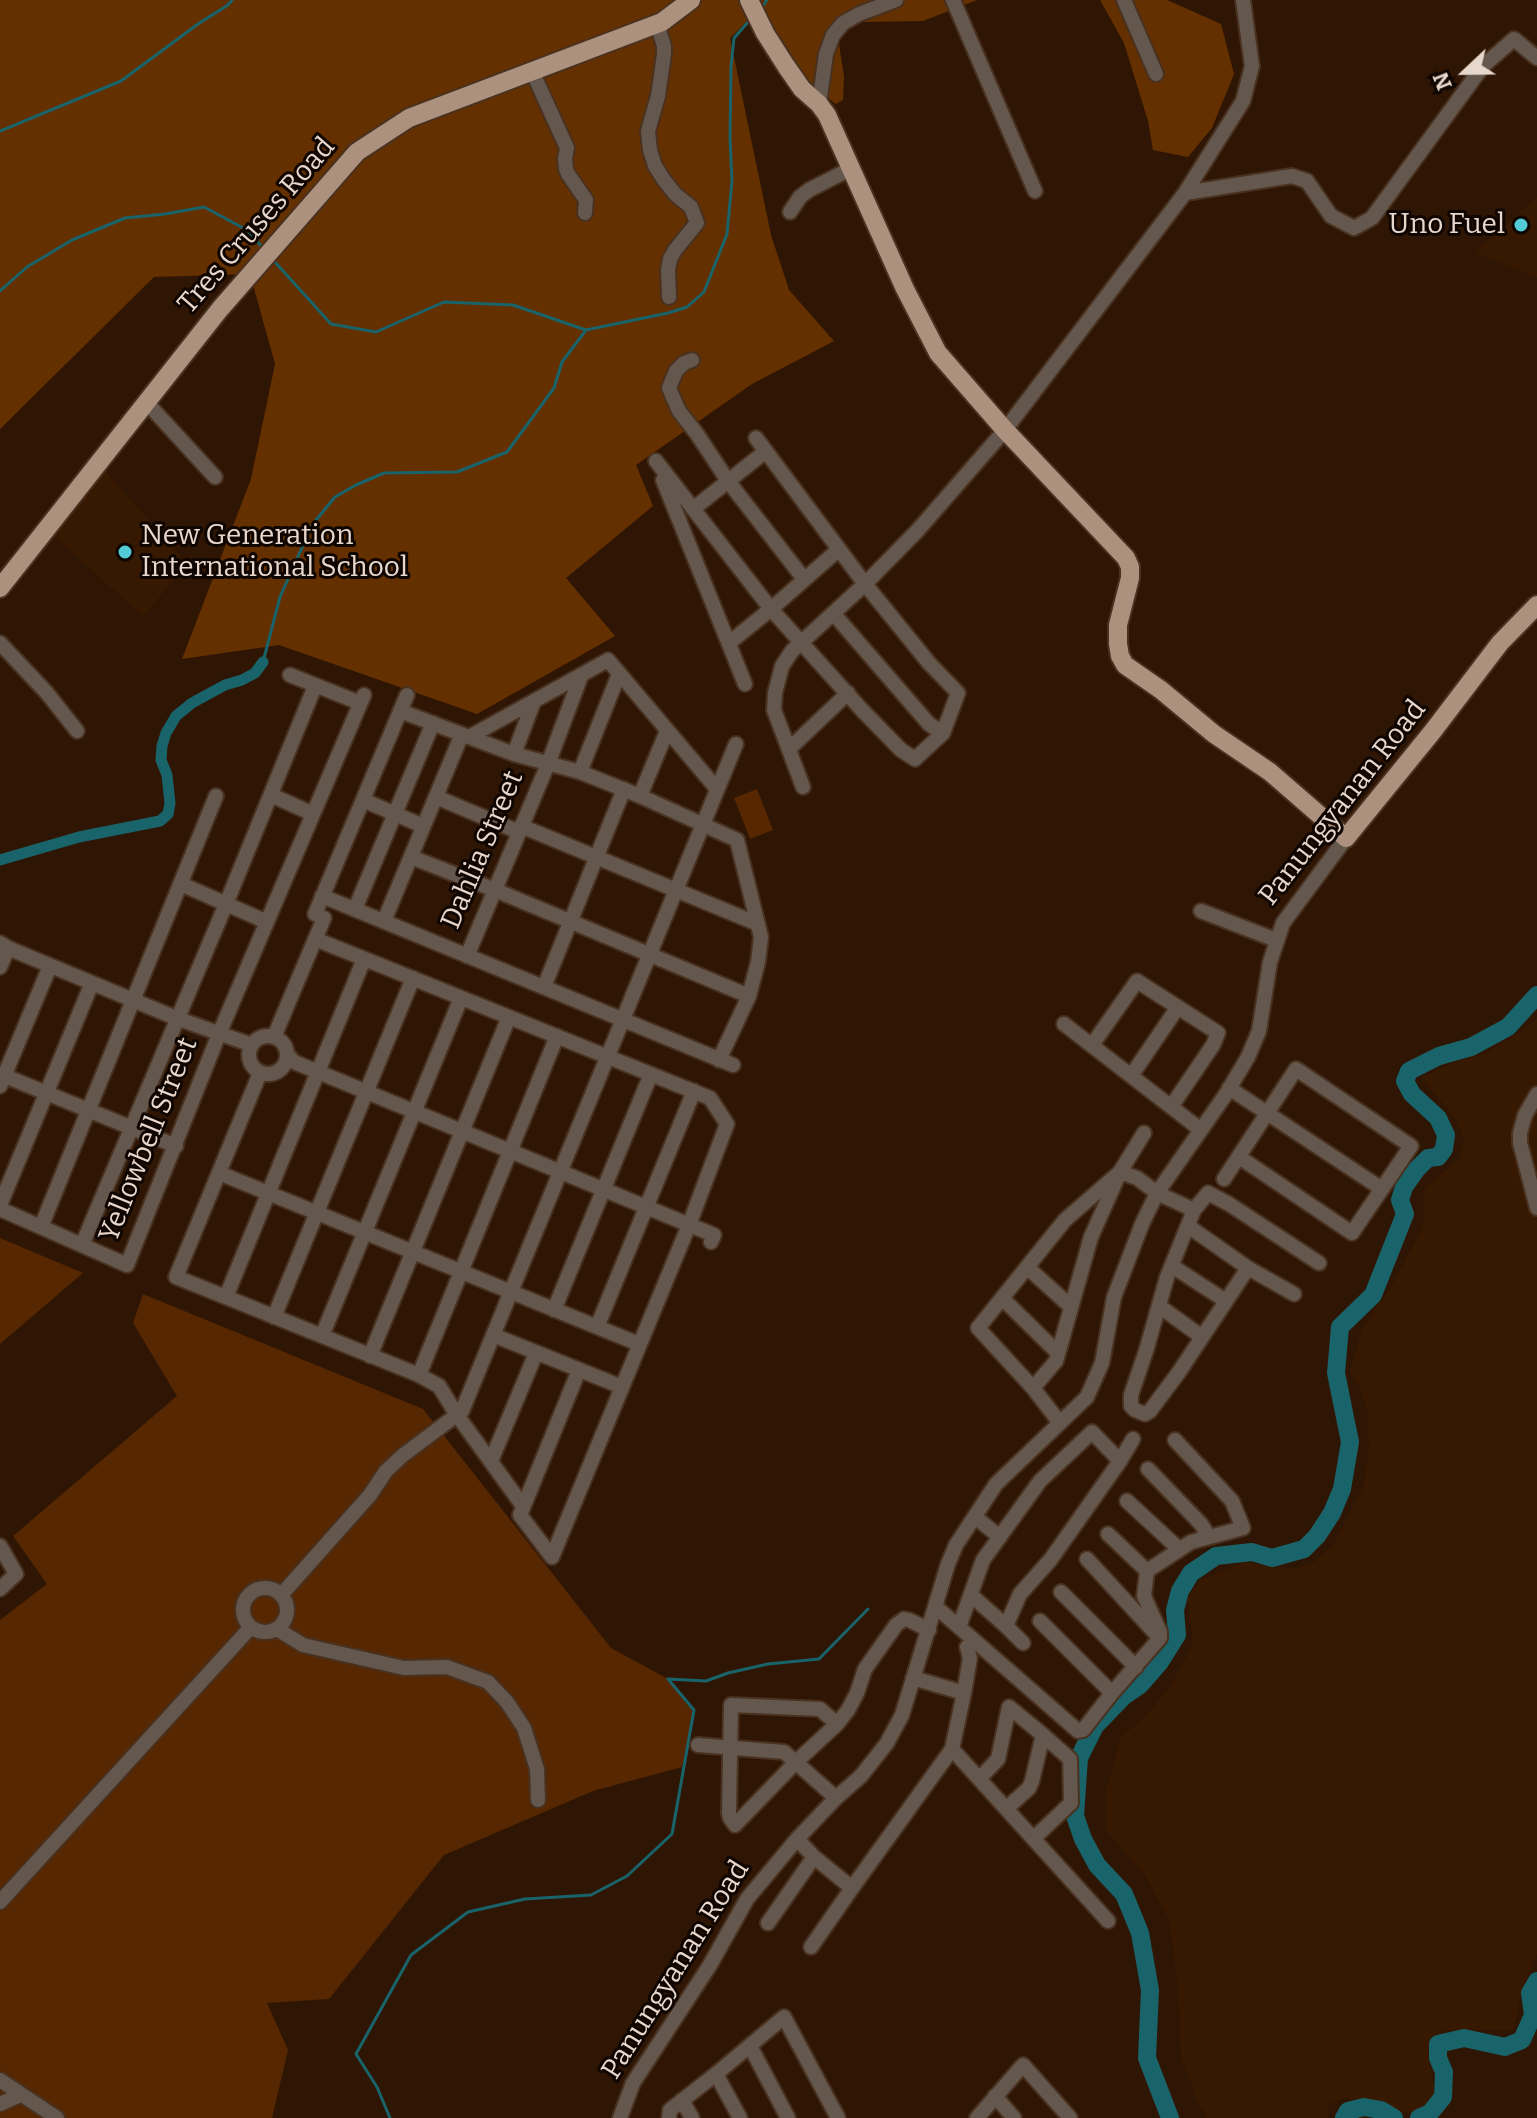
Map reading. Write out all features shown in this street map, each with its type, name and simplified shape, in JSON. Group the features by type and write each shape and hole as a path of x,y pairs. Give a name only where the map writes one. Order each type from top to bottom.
{"main road":[{"name":"Tres Cruses Road","path":"0,588 220,309 357,152 409,118 657,24 691,0"},
{"path":"749,0 786,66 802,89 827,115 905,289 938,353 1005,430 1126,558 1130,578 1118,625 1120,656 1125,665 1214,734 1270,772 1346,838"},
{"name":"Panungyanan Road","path":"1346,838 1500,643 1537,605"}],"street":[{"path":"819,104 826,54 833,35 843,23 859,14 896,0"},
{"path":"953,0 1035,191"},
{"path":"1124,0 1156,74"},
{"path":"803,787 774,710 782,666 792,651 918,530 1005,430 1185,193 1243,101 1252,66 1243,0"},
{"path":"657,24 664,54 658,96 648,131 650,150 664,180 691,207 697,223 670,259 669,297"},
{"path":"1185,193 1292,176 1307,181 1331,216 1354,228 1372,218 1483,66 1514,39 1537,58"},
{"path":"532,71 567,148 566,169 586,200 585,213"},
{"path":"790,212 809,190 852,168"},
{"path":"692,360 676,371 669,388 679,411 728,481 804,579"},
{"path":"148,404 215,477"},
{"path":"745,684 656,461 771,609 901,750 915,759 943,733 958,693 929,663 838,550 756,438"},
{"path":"693,509 766,451"},
{"path":"729,643 838,550"},
{"path":"833,613 929,724 943,733"},
{"path":"0,643 47,693 77,731"},
{"path":"384,921 465,736 608,660 717,789"},
{"path":"580,772 619,674"},
{"path":"92,983 0,1207 82,1245 315,686 290,675"},
{"name":"Dahlia Street","path":"467,956 548,764 581,676"},
{"name":"Yellowbell Street","path":"82,1245 127,1265 219,1034 362,699 315,686"},
{"path":"789,749 848,693"},
{"path":"274,1037 315,939 322,896 407,695"},
{"path":"514,754 534,701"},
{"path":"322,896 726,1062 749,996 761,937 737,840 580,772 514,754 400,711"},
{"path":"355,909 433,723"},
{"path":"640,796 667,731"},
{"path":"282,1594 370,1495 386,1471 462,1411 736,744"},
{"path":"544,987 624,789"},
{"path":"271,795 313,814"},
{"path":"41,1227 216,796"},
{"path":"436,797 758,924"},
{"path":"363,800 423,826"},
{"name":"Panungyanan Road","path":"620,2118 633,2083 710,1965 747,1899 797,1839 861,1776 887,1743 902,1715 956,1545 996,1484 1087,1397 1102,1363 1114,1297 1142,1224 1157,1193 1248,1057 1259,1031 1270,962 1283,923 1346,838"},
{"path":"411,857 749,996"},
{"path":"181,884 267,922"},
{"path":"1201,911 1276,940"},
{"path":"315,939 710,1098 727,1124 552,1557 520,1515 579,1370"},
{"path":"0,967 3,946 250,1049"},
{"path":"226,1297 364,959"},
{"path":"50,966 1,1079 47,1094 176,1146"},
{"path":"274,1317 413,978"},
{"path":"1092,1045 1137,981 1218,1033 1171,1107"},
{"path":"322,1336 461,998"},
{"path":"1131,1076 1178,1007"},
{"path":"370,1356 509,1017"},
{"path":"1064,1024 1201,1130"},
{"path":"250,1049 264,1036 274,1037 283,1044 294,1062 316,1075 687,1228"},
{"path":"419,1375 557,1036"},
{"path":"250,1049 251,1063 260,1073 291,1069 316,1075"},
{"path":"280,1070 287,1054"},
{"path":"1224,1179 1296,1069 1411,1146 1352,1233 1239,1157"},
{"path":"260,1073 176,1277 419,1375 439,1386 523,1506"},
{"path":"554,1310 651,1074"},
{"path":"1229,1088 1382,1189"},
{"path":"597,1327 694,1091"},
{"path":"1537,1094 1521,1125 1520,1143 1537,1208"},
{"path":"1033,1388 1056,1361 1091,1237 1120,1172 1144,1133"},
{"path":"1120,1172 1137,1178 1157,1193 1194,1210"},
{"path":"1060,1423 1033,1388 978,1328 1065,1220 1120,1172"},
{"path":"219,1173 639,1344"},
{"path":"1248,1268 1150,1411 1145,1414 1135,1410 1131,1406 1131,1395 1172,1266 1194,1210 1208,1193 1319,1263"},
{"path":"1188,1226 1248,1268 1294,1294"},
{"path":"1172,1266 1226,1301"},
{"path":"1027,1267 1070,1306"},
{"path":"1002,1298 1058,1353"},
{"path":"1159,1306 1202,1337"},
{"path":"493,1335 622,1387"},
{"path":"491,1461 536,1353"},
{"path":"959,1627 983,1560 1040,1481 1092,1432 1120,1461"},
{"path":"1006,1626 1020,1594 1051,1559 1133,1439"},
{"path":"936,1607 1078,1731 1083,1730 1160,1638 1144,1596 1147,1571 1191,1542 1243,1528 1232,1501 1175,1440"},
{"path":"1148,1469 1201,1524 1209,1537"},
{"path":"1127,1501 1179,1549"},
{"path":"975,1517 1000,1537"},
{"path":"1108,1534 1147,1571"},
{"path":"0,1546 16,1574 0,1589"},
{"path":"1087,1559 1160,1638"},
{"path":"272,1588 282,1594 287,1605 287,1616 277,1629 266,1633 255,1630 246,1622 243,1605 254,1590 272,1588"},
{"path":"1061,1592 1136,1667"},
{"path":"972,1596 1023,1643"},
{"path":"837,1724 820,1709 731,1705 729,1813 735,1825 837,1724 848,1710 870,1661 896,1625 904,1619 929,1630"},
{"path":"1040,1621 1112,1693"},
{"path":"0,1902 251,1627"},
{"path":"277,1629 303,1645 404,1668 447,1667 488,1682 507,1702 524,1728 537,1769 538,1800"},
{"path":"811,1947 952,1749 970,1658 967,1647"},
{"path":"913,1678 964,1693"},
{"path":"980,1778 998,1759 1009,1707 1070,1759 1071,1803 1034,1838"},
{"path":"1007,1808 1029,1788 1043,1735"},
{"path":"698,1745 784,1752 836,1798"},
{"path":"952,1749 1108,1921"},
{"path":"797,1839 852,1888"},
{"path":"768,1923 814,1857"},
{"path":"669,2118 670,2110 784,2017 838,2118"},
{"path":"750,2046 788,2118"},
{"path":"977,2118 1023,2065 1070,2118"},
{"path":"716,2074 740,2118"},
{"path":"0,2080 57,2118"},
{"path":"0,2104 20,2095"},
{"path":"995,2096 1014,2118"},
{"path":"682,2100 692,2118"}],"shaded area":[{"path":"0,0 977,0 923,21 861,22 838,37 844,77 843,100 836,104 804,81 760,9 730,38 771,235 789,290 834,341 752,384 636,465 653,506 566,578 615,636 477,714 279,645 182,659 251,479 275,364 250,274 154,277 0,429"},
{"path":"1100,0 1167,0 1221,24 1234,74 1212,128 1188,157 1153,150 1148,121 1124,43"},
{"name":"Uno Fuel","path":"1537,197 1537,278 1475,252"},
{"name":"New Generation International School","path":"103,469 188,564 143,616 53,535"},
{"path":"757,789 773,830 750,839 734,798"},
{"path":"1537,1017 1537,1954 1523,1986 1513,2031 1447,2030 1431,2037 1428,2056 1435,2095 1415,2113 1389,2113 1370,2100 1344,2098 1329,2104 1328,2118 1207,2118 1195,2098 1181,2059 1178,1986 1169,1920 1145,1875 1106,1830 1106,1791 1121,1737 1145,1717 1169,1688 1193,1645 1188,1597 1200,1581 1243,1562 1299,1568 1314,1562 1333,1546 1363,1487 1369,1449 1367,1408 1361,1390 1350,1373 1362,1329 1391,1287 1423,1227 1425,1188 1460,1158 1464,1140 1457,1121 1422,1078 1456,1061 1484,1054 1528,1027"},
{"path":"0,1238 83,1273 0,1344"},
{"path":"143,1294 423,1409 611,1648 668,1679 694,1710 682,1767 593,1791 444,1855 329,1999 267,2003 288,2050 272,2118 0,2118 0,1620 47,1584 13,1536 177,1396 133,1323"}],"waterway":[{"path":"0,131 121,81 232,0"},
{"path":"762,7 767,0"},
{"path":"263,662 280,597 312,525 335,497 384,473 457,472 507,452 554,388 562,362 586,330 687,307 704,292 727,234 732,181 731,67 734,38 749,21"},
{"path":"0,291 27,267 72,240 125,218 204,207 247,230 262,247"},
{"path":"274,261 331,324 376,332 444,302 513,305 586,330"},
{"path":"0,860 79,837 160,821 168,814 170,803 167,775 161,760 162,746 176,716 192,703 225,685 255,673 263,662"},
{"path":"1170,2118 1147,2058 1150,1990 1140,1933 1124,1894 1097,1865 1075,1816 1079,1758 1095,1726 1124,1696 1140,1685 1177,1635 1175,1610 1180,1591 1191,1573 1216,1556 1252,1552 1272,1558 1304,1549 1332,1513 1342,1489 1350,1442 1336,1373 1340,1327 1373,1295 1405,1214 1400,1200 1404,1187 1428,1158 1438,1157 1444,1149 1446,1135 1438,1118 1412,1094 1405,1081 1409,1071 1439,1056 1471,1047 1508,1027 1537,995"},
{"path":"668,1679 706,1681 768,1664 819,1659 868,1609"},
{"path":"390,2118 377,2087 356,2054 411,1955 468,1912 525,1899 591,1895 627,1876 672,1834 694,1710 668,1679"},
{"path":"1419,2118 1430,2113 1443,2097 1444,2072 1438,2058 1438,2044 1464,2038 1505,2047 1522,2040 1533,2015 1530,1993 1537,1981"},
{"path":"1344,2118 1348,2111 1364,2107 1381,2110 1394,2118"}],"place":[{"name":"Uno Fuel","path":"1521,225"},
{"name":"New Generation International School","path":"125,552"}]}
